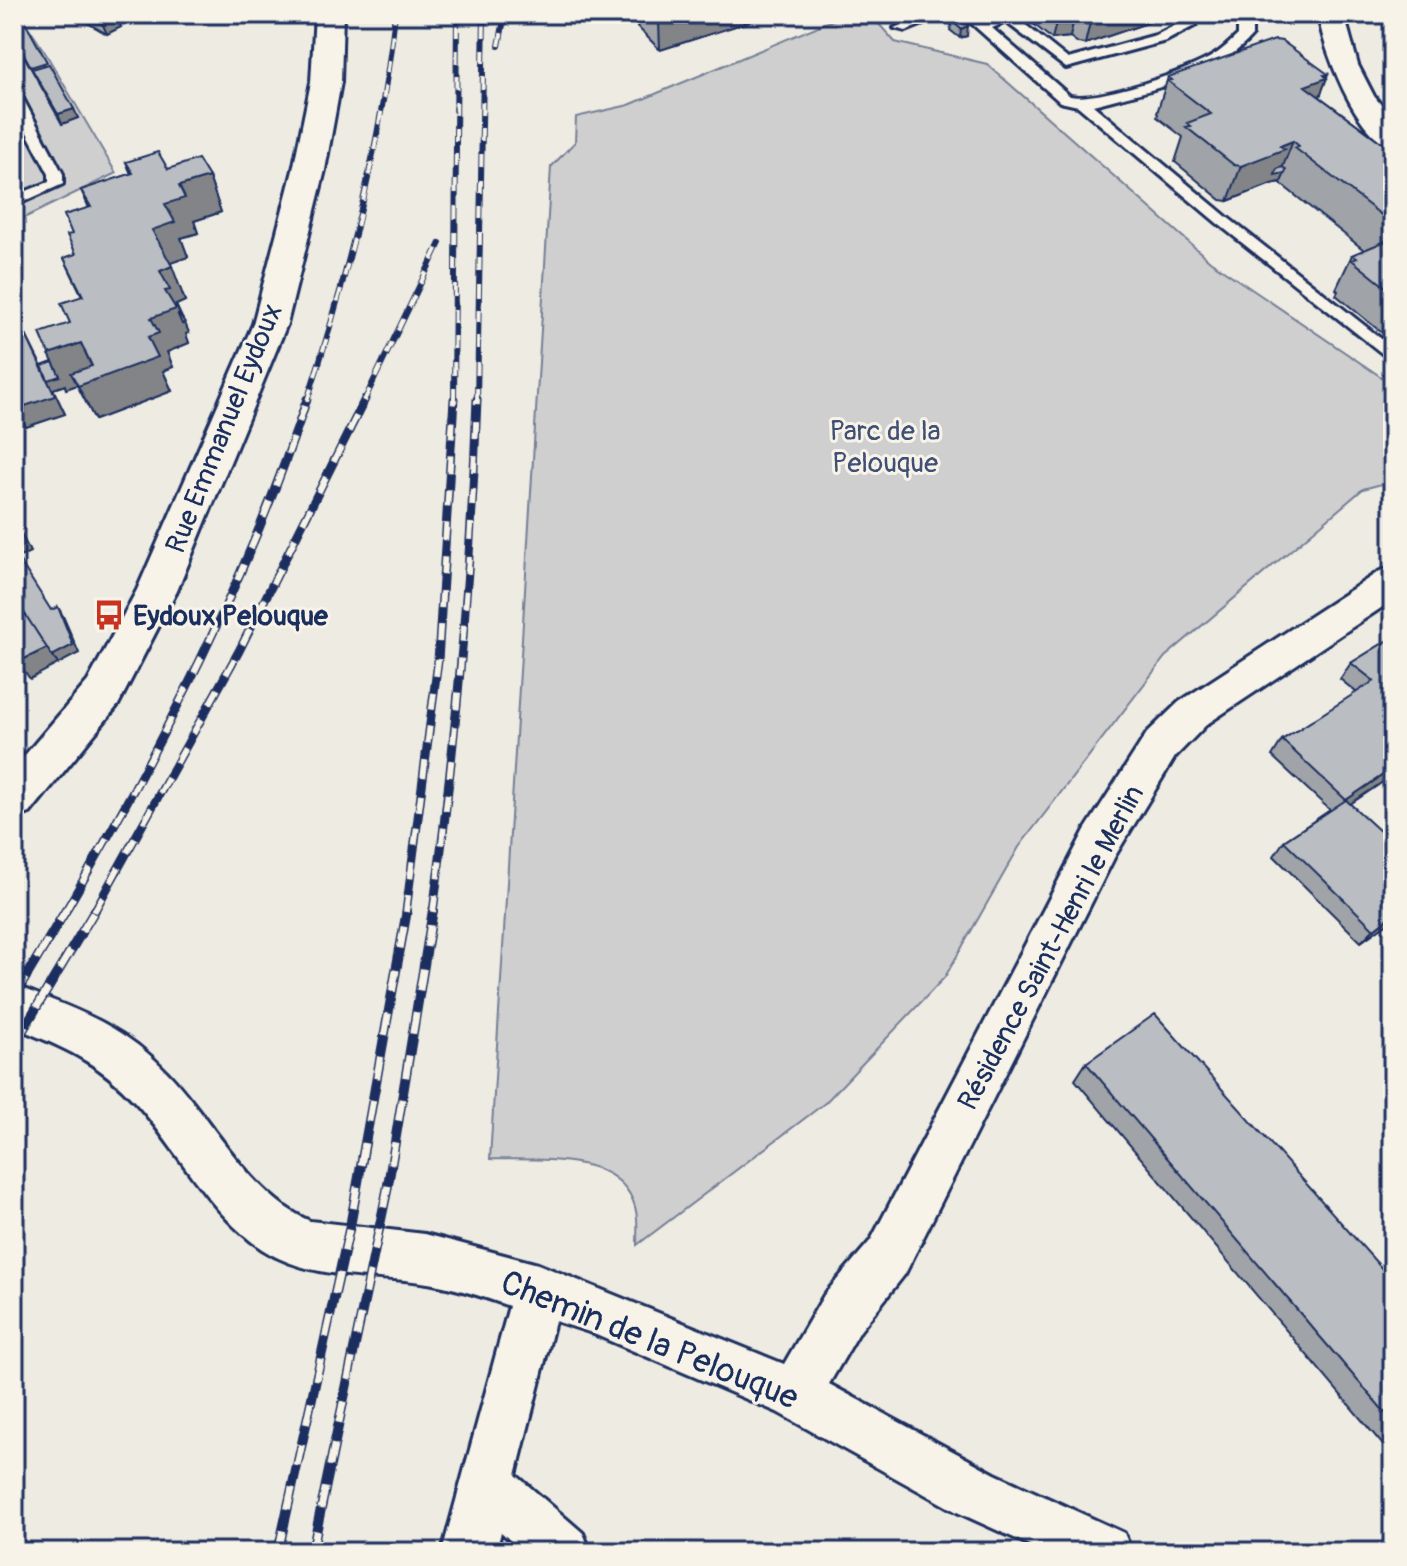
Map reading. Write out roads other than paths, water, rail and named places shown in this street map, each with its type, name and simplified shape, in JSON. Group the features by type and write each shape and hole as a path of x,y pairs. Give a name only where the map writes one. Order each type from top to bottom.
{"street":[{"name":"Rue Emmanuel Eydoux","path":"14,800 103,693 157,591 270,324 309,170 326,82 329,14"},
{"path":"1331,14 1333,35 1347,74 1393,138"},
{"name":"Résidence Saint-Henri le Merlin","path":"795,1394 842,1313 888,1257 1100,843 1161,745 1193,713 1393,581"},
{"name":"Chemin de la Pelouque","path":"14,1006 93,1038 124,1061 152,1088 246,1205 281,1233 310,1245 425,1258 538,1289 676,1342 795,1394 976,1493 1105,1552"},
{"path":"469,1552 538,1289"},
{"path":"485,1483 564,1552"}],"lane":[{"path":"901,28 941,14"},
{"path":"968,14 1065,99 1083,103 1145,87 1218,59 1245,36 1245,14"},
{"path":"983,27 1007,17 1066,64 1161,38 1191,22 1188,14"},
{"path":"14,95 56,174 56,184 14,201"},
{"path":"1083,103 1210,211 1393,356"}],"railway":[{"path":"307,401 361,210 381,112 395,14"},
{"path":"454,401 457,14"},
{"path":"477,401 484,14"},
{"path":"499,46 505,14"},
{"path":"364,401 440,243"},
{"path":"65,912 135,788 200,662 258,532 307,399"},
{"path":"406,912 438,661 454,399"},
{"path":"433,912 461,656 477,399"},
{"path":"94,912 239,651 364,401"},
{"path":"14,997 66,910"},
{"path":"14,1045 95,910"},
{"path":"278,1552 351,1221 407,910"},
{"path":"312,1552 387,1191 433,910"}],"place":[{"name":"Eydoux Pelouque","path":"109,615"}],"park label":[{"name":"Parc de la Pelouque","path":"885,446"}]}
